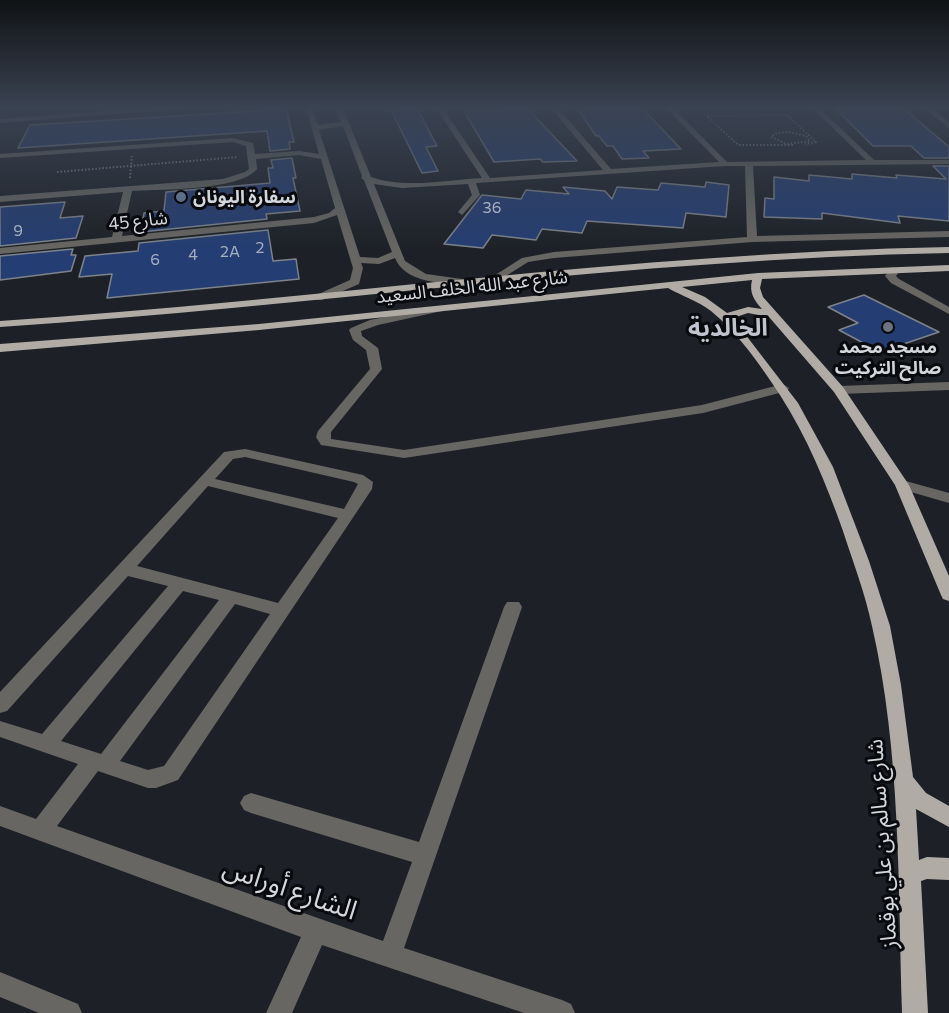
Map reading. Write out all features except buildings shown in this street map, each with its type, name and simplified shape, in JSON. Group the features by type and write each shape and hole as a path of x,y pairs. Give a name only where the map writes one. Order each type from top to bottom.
{"main road":[{"path":"928,250 917,251 913,255 917,261 946,268"},
{"name":"شارع عبد الله الخلف السعيد","path":"0,324 179,311 728,258 871,251 949,250"},
{"path":"871,251 898,259 900,263 891,270"},
{"name":"شارع عبد الله الخلف السعيد","path":"0,348 438,309 758,276 946,268"},
{"path":"758,276 755,288 758,298 839,390 902,485 949,595"},
{"name":"شارع سالم بن علي بوقماز","path":"663,285 703,299 730,320 783,388 833,477 866,575 884,638 905,783 915,1013"},
{"path":"730,320 731,315 748,310 770,314"},
{"path":"174,333 163,330 160,323 166,316 179,311"},
{"path":"114,316 122,317 131,324 127,333 120,338"},
{"path":"905,783 919,800 949,817"},
{"path":"908,875 927,868 949,869"}],"street":[{"path":"0,199 234,179 251,171 252,156 262,155"},
{"path":"310,155 323,157 356,260 358,276 355,282 317,298"},
{"path":"357,155 396,254 407,268 417,274 465,282"},
{"path":"471,155 487,179"},
{"path":"595,155 608,171"},
{"path":"715,155 724,164"},
{"path":"865,155 871,161"},
{"path":"375,203 393,190 410,186 471,180 724,164 949,162"},
{"path":"748,164 752,239"},
{"path":"366,178 385,185 410,186"},
{"path":"462,212 476,195 471,180"},
{"path":"116,240 128,188"},
{"name":"شارع 45","path":"0,251 314,220 332,215 339,209"},
{"name":"شارع 45","path":"314,220 345,227"},
{"name":"شارع عبد الله الخلف السعيد","path":"494,279 525,260 554,255 752,239 949,234"},
{"path":"356,260 379,261 396,254"},
{"path":"891,270 890,276 895,281 949,311"},
{"path":"438,309 417,316 370,324 356,330 357,338 372,348 376,369 325,431 323,437 326,442 386,453 404,453 703,409 783,388"},
{"path":"839,390 949,386"},
{"path":"0,705 226,458 240,453 358,478 366,486 171,773 156,779 148,779 0,729"},
{"path":"205,481 348,515"},
{"path":"902,485 949,498"},
{"path":"125,568 283,611"},
{"path":"46,744 180,583"},
{"path":"40,831 100,762 231,597"},
{"path":"390,955 513,607"},
{"path":"251,802 425,855"},
{"name":"الشارع أوراس","path":"0,816 316,931 562,1013"},
{"path":"279,1013 316,931"},
{"path":"0,984 69,1013"}],"path":[{"path":"128,188 133,155"},
{"path":"57,172 252,156"}],"place":[{"name":"سفارة اليونان","path":"181,197"},
{"name":"مسجد محمد صالح التركيت","path":"888,327"}],"district":[{"name":"الخالدية","path":"728,328"}]}
